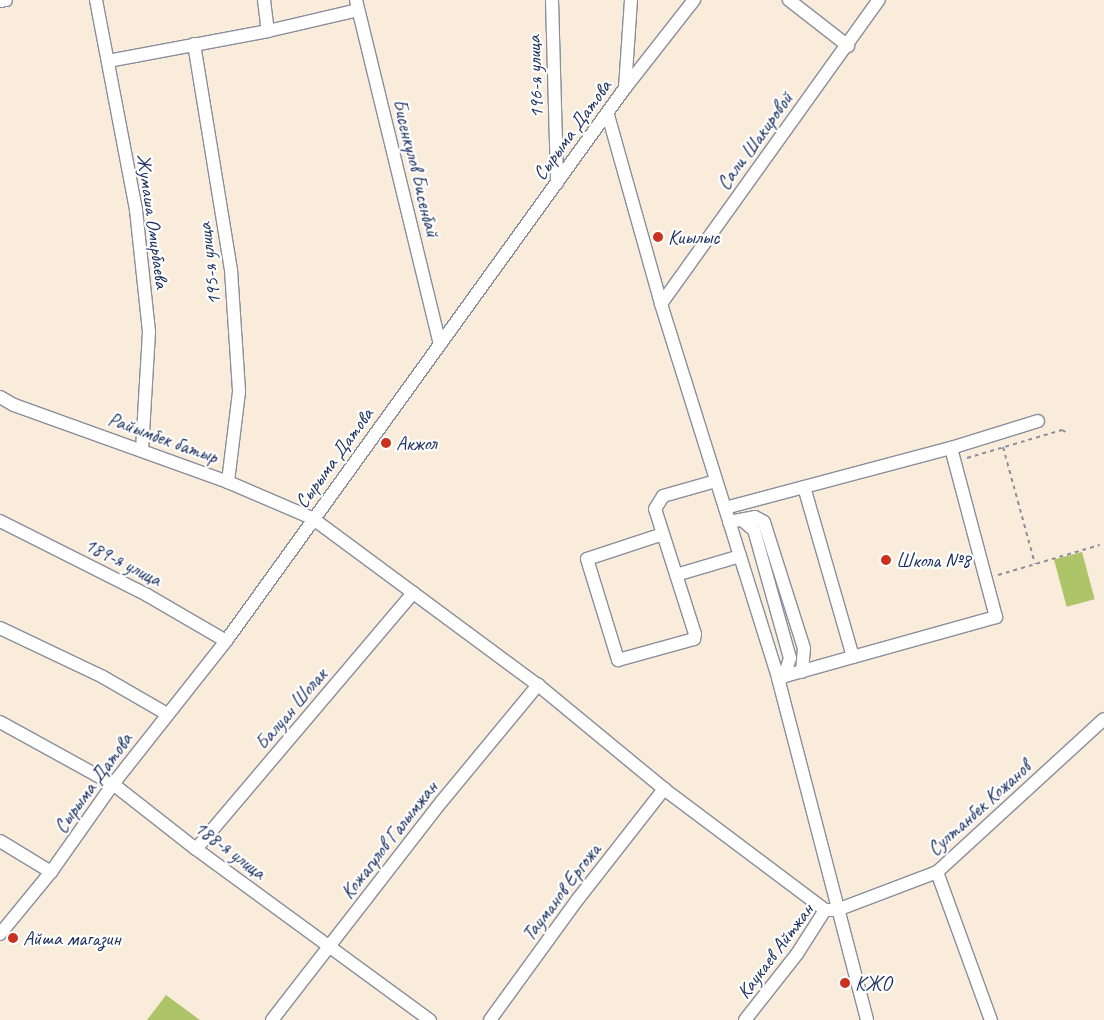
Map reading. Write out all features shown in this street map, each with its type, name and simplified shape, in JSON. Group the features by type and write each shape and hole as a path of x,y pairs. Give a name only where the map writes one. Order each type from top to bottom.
{"street":[{"path":"0,2 6,0"},
{"name":"Жумаша Омирбаева","path":"96,0 136,210 149,332 142,449"},
{"path":"264,0 268,31"},
{"name":"196-я улица","path":"552,0 557,183"},
{"path":"625,88 631,0"},
{"name":"Сырыма Датова","path":"0,934 51,872 113,784 226,641 312,518 608,115 625,88 694,0"},
{"path":"789,0 848,46"},
{"name":"Сали Шакировой","path":"661,304 880,0"},
{"path":"108,61 268,31 357,5"},
{"name":"Бисенкулов Бисенбай","path":"357,5 440,344"},
{"name":"195-я улица","path":"194,44 231,270 239,392 228,482"},
{"path":"608,115 661,304 725,508 735,521 754,530 790,658 781,678"},
{"name":"Райымбек батыр","path":"0,397 14,405 142,449 228,482 312,518 538,685 664,789 831,910"},
{"path":"725,508 951,448 1038,421"},
{"path":"781,678 996,617 951,448"},
{"path":"663,534 587,559 618,660 690,642 694,639 676,575 663,534 655,509 663,496 716,480"},
{"path":"804,487 853,657"},
{"path":"735,521 755,517 764,522 804,648 805,664 802,672"},
{"name":"189-я улица","path":"0,520 147,595 226,641"},
{"path":"735,521 740,556 781,678 831,910 867,1020"},
{"path":"676,575 740,556"},
{"name":"Балуан Шолак","path":"196,849 413,593"},
{"path":"0,628 103,676 167,714"},
{"name":"Кожагулов Галымжан","path":"272,1020 442,802 538,685"},
{"name":"Султанбек Кожанов","path":"831,910 937,872 1104,719"},
{"name":"188-я улица","path":"0,722 113,784 196,849 430,1020"},
{"name":"Тауманов Ергожа","path":"490,1020 578,899 664,789"},
{"path":"0,841 51,872"},
{"path":"937,872 991,1020"},
{"name":"Каукаев Айтжан","path":"745,1020 831,910"}],"path":[{"path":"954,461 1062,430 1070,434"},
{"path":"1003,447 1035,564"},
{"path":"986,579 1100,546"}],"green space":[{"path":"1082,552 1095,599 1067,607 1054,560"},
{"path":"166,995 200,1020 147,1020"}],"place":[{"name":"Киылыс","path":"658,237"},
{"name":"Акжол","path":"386,443"},
{"name":"Школа №8","path":"886,560"},
{"name":"Айша магазин","path":"13,938"},
{"name":"КЖО","path":"845,983"}]}
